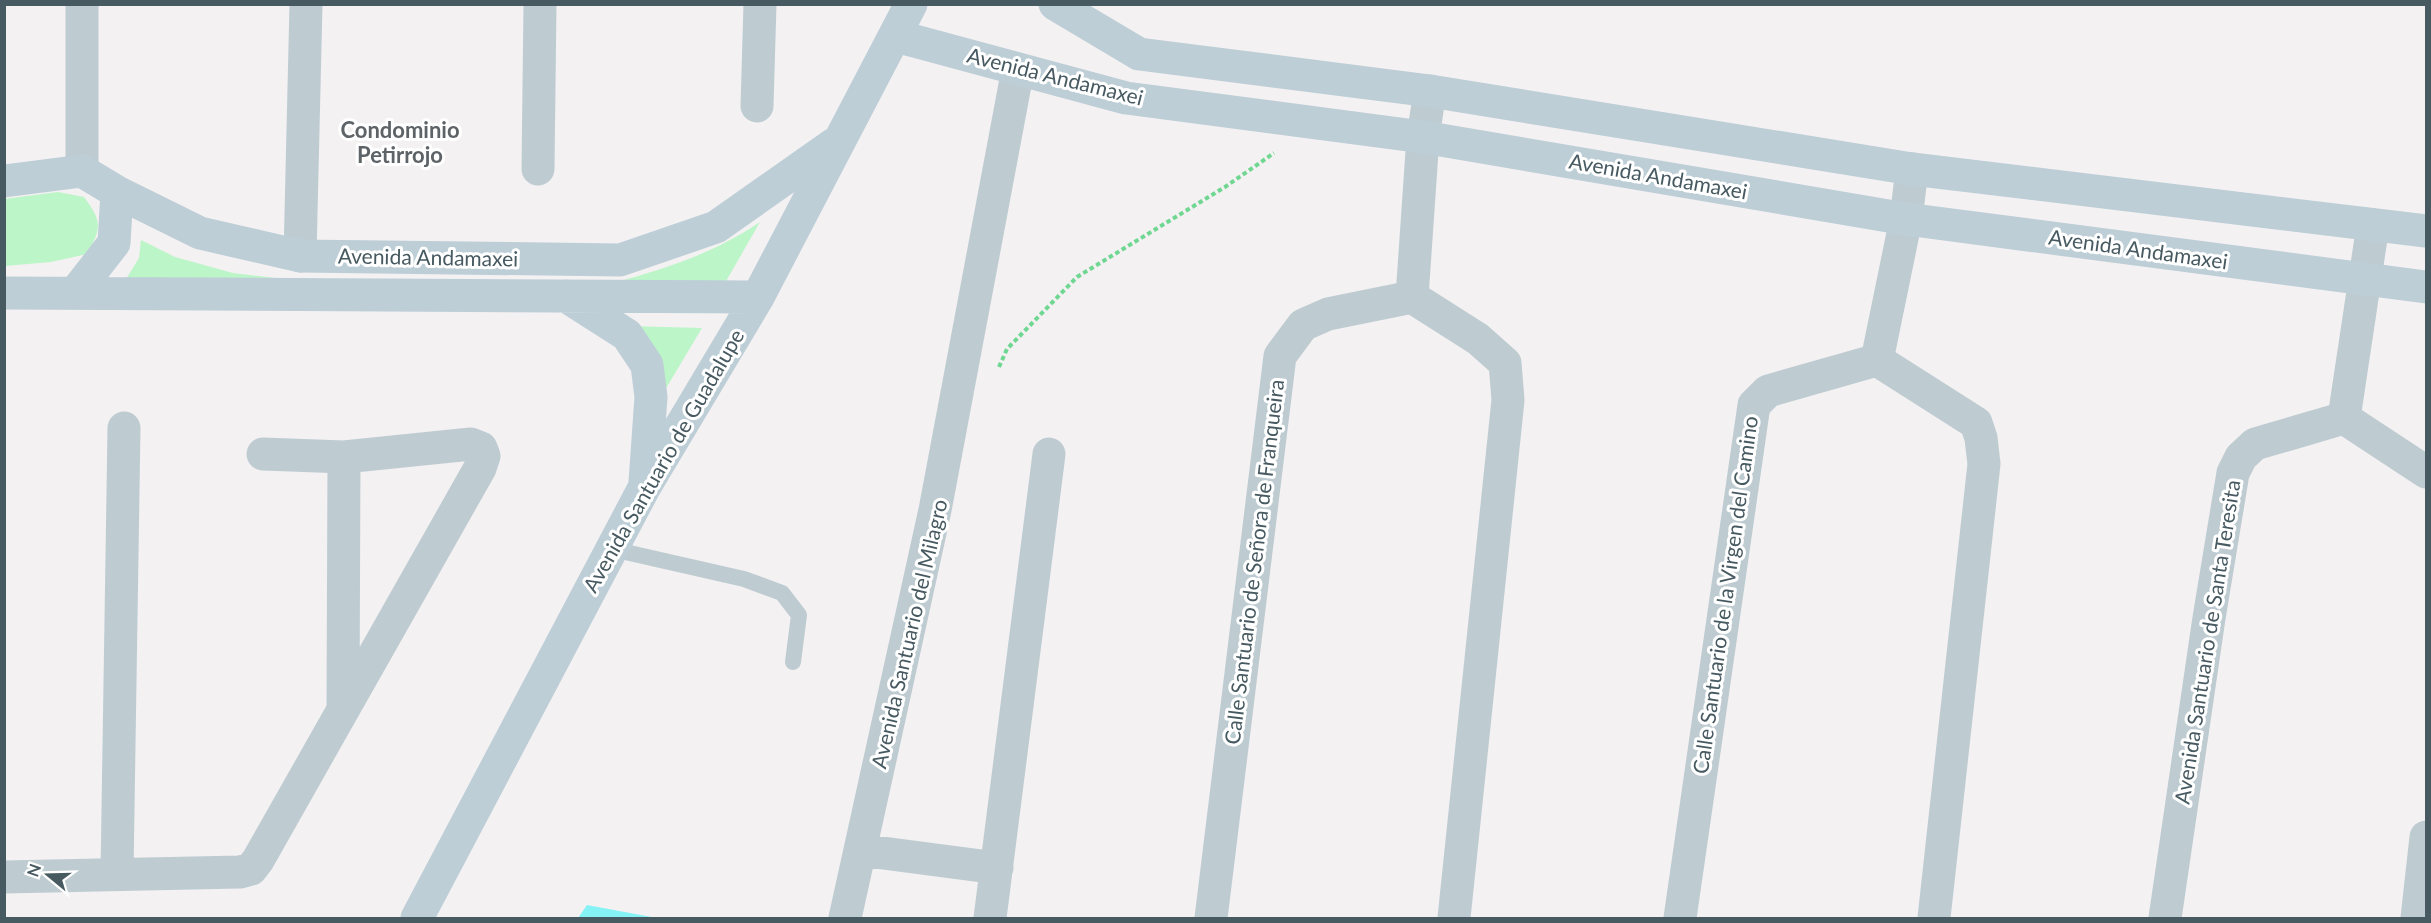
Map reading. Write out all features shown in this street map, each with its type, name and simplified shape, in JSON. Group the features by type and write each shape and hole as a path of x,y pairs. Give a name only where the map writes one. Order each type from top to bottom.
{"street":[{"path":"4,181 82,171 82,4"},
{"path":"300,256 306,4"},
{"path":"538,170 540,4"},
{"path":"757,106 760,4"},
{"name":"Avenida Santuario de Guadalupe","path":"417,918 644,488 758,297 911,4"},
{"name":"Avenida Andamaxei","path":"1060,6 1139,54 1430,91 1912,169 2427,231"},
{"name":"Avenida Andamaxei","path":"896,36 1126,98 1423,137 1906,219 2427,287"},
{"name":"Avenida Santuario del Milagro","path":"845,918 935,510 1018,69"},
{"path":"1430,91 1423,137 1412,297 1478,339 1504,363 1508,400 1454,918"},
{"name":"Avenida Andamaxei","path":"82,171 117,192 200,233 300,256 620,260 716,227 838,142"},
{"path":"1912,169 1906,219 1877,360 1976,423 1981,438 1984,464 1934,918"},
{"path":"75,293 114,243 117,192"},
{"path":"2373,225 2344,418 2427,472"},
{"name":"Avenida Andamaxei","path":"4,293 758,297"},
{"path":"566,296 627,335 647,365 651,397 644,488"},
{"name":"Calle Santuario de Señora de Franqueira","path":"1211,918 1280,356 1303,325 1328,314 1412,297"},
{"name":"Calle Santuario de la Virgen del Camino","path":"1680,918 1752,412 1758,399 1768,391 1877,360"},
{"name":"Avenida Santuario de Santa Teresita","path":"2165,918 2209,618 2233,473 2241,457 2255,444 2344,418"},
{"path":"117,873 124,428"},
{"path":"4,878 117,873 240,872 251,869 480,468 484,456 482,448 471,444 344,457 263,454"},
{"path":"990,918 1049,454"},
{"path":"343,710 344,457"},
{"path":"2416,918 2427,837"},
{"path":"860,850 997,868"}],"lane":[{"path":"612,549 744,579 782,593 799,615 793,662"}],"path":[{"path":"998,370 1007,349 1077,277 1225,187 1316,123"}],"green space":[{"path":"58,192 84,197 94,212 98,225 97,231 87,254 51,262 5,266 4,199"},
{"path":"760,222 725,283 613,283 689,259 725,243"},
{"path":"141,240 175,257 233,273 301,281 126,279 139,258"},
{"path":"628,326 702,328 662,395"}],"water":[{"path":"587,905 657,918 578,918"}],"district":[{"name":"Condominio Petirrojo","path":"400,142"}]}
